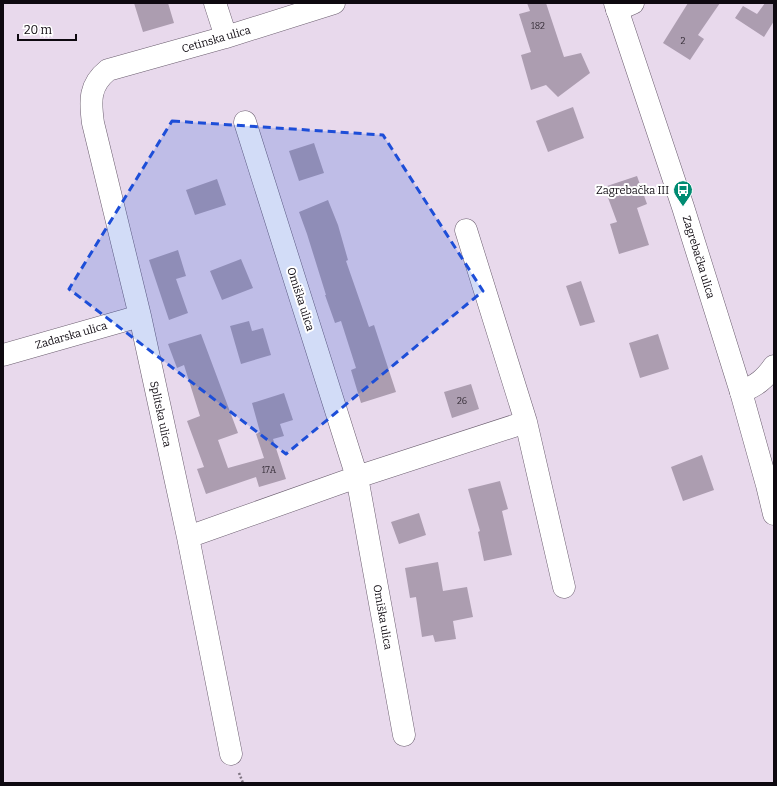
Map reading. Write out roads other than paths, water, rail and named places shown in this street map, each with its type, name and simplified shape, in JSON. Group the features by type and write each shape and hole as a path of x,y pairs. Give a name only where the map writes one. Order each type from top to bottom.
{"street":[{"path":"215,3 226,37"},
{"name":"Cetinska ulica","path":"99,77 108,70 226,37 334,3"},
{"name":"Zagrebačka ulica","path":"622,5 741,392 774,514"},
{"name":"Splitska ulica","path":"99,77 93,89 90,104 93,123 140,316 188,538 231,754"},
{"name":"Omiška ulica","path":"245,122 357,477 404,735"},
{"path":"466,230 526,422 564,586"},
{"name":"Zadarska ulica","path":"3,355 140,316"},
{"path":"741,392 754,387 761,382 774,366"},
{"path":"188,538 357,477 526,422"}],"place":[{"name":"Zagrebačka III","path":"683,207"}]}
